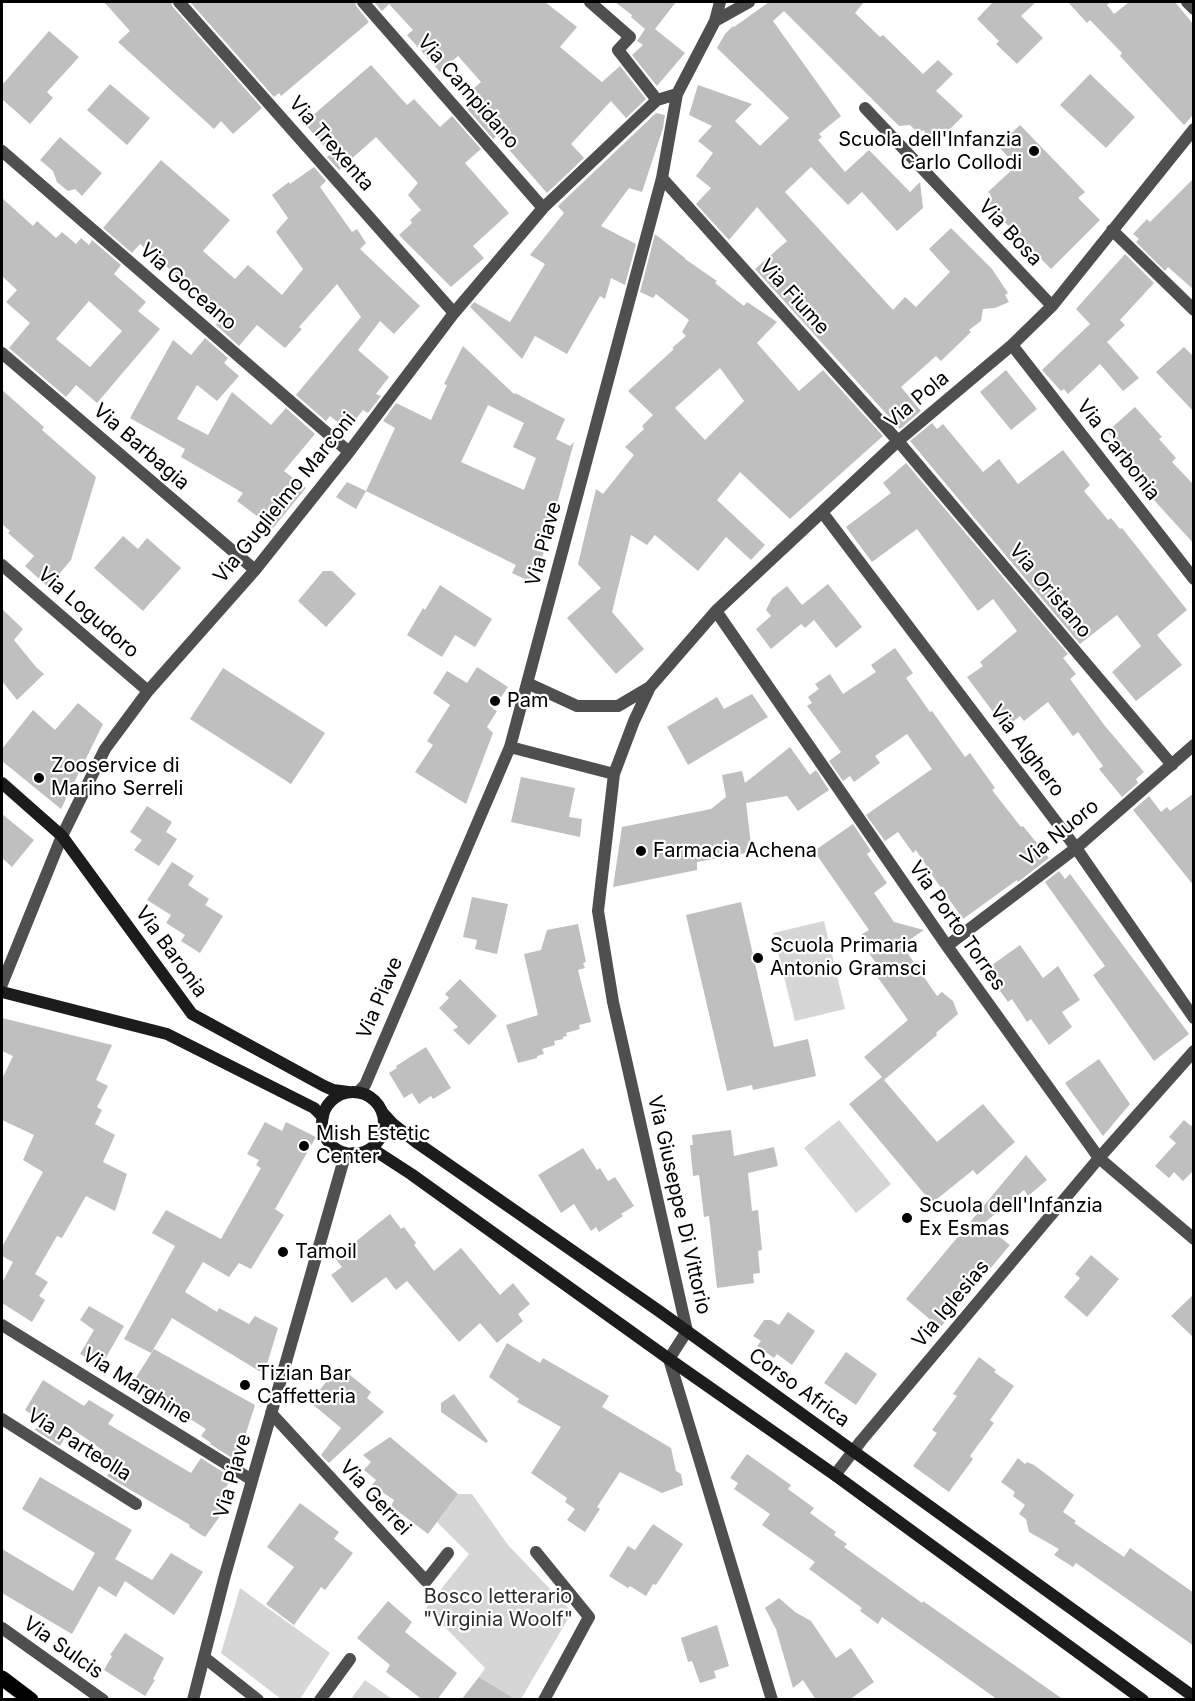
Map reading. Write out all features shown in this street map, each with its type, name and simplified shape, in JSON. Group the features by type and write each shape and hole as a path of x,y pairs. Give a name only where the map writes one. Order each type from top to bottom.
{"main road":[{"path":"2,1678 32,1700"}],"street":[{"name":"Via Trexenta","path":"179,2 454,313"},
{"name":"Via Campidano","path":"363,2 543,208"},
{"path":"590,2 630,37 618,50 657,100"},
{"name":"Via Piave","path":"360,1091 510,747 662,178 677,94 715,21 720,2"},
{"path":"715,21 749,2"},
{"path":"1187,2 1194,9"},
{"name":"Via Guglielmo Marconi","path":"2,984 62,836 105,749 148,690 255,570 350,452 454,313 543,208 657,100 677,94"},
{"name":"Via Bosa","path":"865,108 1052,306"},
{"name":"Via Pola","path":"614,774 650,687 716,611 898,441 1012,345 1052,306 1194,129"},
{"name":"Via Goceano","path":"2,151 350,452"},
{"name":"Via Fiume","path":"662,178 898,441"},
{"path":"1112,230 1194,310"},
{"name":"Via Carbonia","path":"1012,345 1194,579"},
{"name":"Via Barbagia","path":"2,352 255,570"},
{"name":"Via Oristano","path":"898,441 1172,765"},
{"name":"Via Alghero","path":"822,512 1076,848 1194,1018"},
{"name":"Via Logudoro","path":"2,565 148,690"},
{"name":"Via Porto Torres","path":"716,611 947,946 1099,1158 1194,1239"},
{"name":"Via Pola","path":"527,682 577,706 618,705 650,687"},
{"name":"Via Nuoro","path":"947,946 1076,848 1194,746"},
{"path":"510,747 614,774"},
{"name":"Via Giuseppe Di Vittorio","path":"614,774 598,911 613,1002 687,1331 669,1359"},
{"name":"Via Baronia","path":"2,783 62,836 192,1014 324,1086 333,1090 360,1091"},
{"path":"2,992 167,1034 314,1108 327,1140 345,1157 371,1148 381,1136 384,1120 382,1112"},
{"name":"Via Iglesias","path":"835,1475 1099,1158 1194,1051"},
{"path":"319,1123 332,1101 342,1094 360,1091"},
{"name":"Corso Africa","path":"360,1091 379,1106 393,1124 423,1147 687,1331 1194,1697"},
{"path":"371,1148 835,1475 1143,1700"},
{"name":"Via Piave","path":"193,1700 225,1575 345,1157"},
{"name":"Via Marghine","path":"2,1325 252,1480"},
{"path":"669,1359 772,1700"},
{"name":"Via Gerrei","path":"271,1413 426,1581 448,1552"},
{"name":"Via Parteolla","path":"2,1419 136,1504"},
{"path":"536,1552 589,1617 544,1700"},
{"name":"Via Sulcis","path":"2,1628 103,1700"},
{"path":"205,1658 258,1700"},
{"path":"320,1700 350,1659"}],"path":[{"path":"319,1123 345,1157"}],"green space":[{"path":"824,921 845,1009 795,1021 773,933"},
{"path":"839,1120 891,1184 856,1213 804,1148"},
{"name":"Bosco letterario \"Virginia Woolf\"","path":"458,1494 472,1494 508,1545 572,1612 521,1699 517,1700 479,1677 485,1668 426,1608 469,1554 437,1522"},
{"path":"240,1588 330,1653 300,1699 281,1699 221,1653"},
{"path":"365,1680 392,1699 351,1699"}],"building":[{"path":"104,2 171,2 262,108 233,134 221,121 214,129 118,42 130,31"},
{"path":"190,2 355,2 369,22 281,96 279,93 274,97"},
{"path":"374,2 545,2 577,27 560,47 602,82 620,66 646,99 626,118 611,101 571,144 584,158 547,193 497,136 493,139 464,105 468,103 463,98 481,82 458,56 440,72 407,35 413,30 389,4 382,11"},
{"path":"615,2 676,2 655,29 685,53 657,86 632,55 643,45 637,41 645,29"},
{"path":"769,2 864,2 855,13 880,37 883,35 923,74 938,60 953,74 936,91 963,116 936,143 923,130 919,134 910,125 899,126 784,11 773,21 841,116 819,134 822,137 818,140 845,172 869,150 910,192 920,182 923,208 897,231 862,192 848,205 811,167 785,192 893,310 905,297 916,307 950,272 929,249 951,228 992,269 1008,293 1005,295 1009,302 995,308 983,309 981,321 969,330 971,332 941,361 936,356 901,387 921,411 900,429 755,269 787,241 757,207 729,240 696,204 711,188 696,176 713,153 698,141 712,126 689,115 698,85 752,104 735,121 760,146 789,118 717,48 733,26"},
{"path":"993,2 1036,2 1021,16 1043,38 1017,64 996,44 999,41 977,19"},
{"path":"1068,2 1111,2 1107,5 1114,14 1129,2 1175,2 1194,25 1194,114 1184,125 1120,56 1122,53 1090,20 1087,23"},
{"path":"49,31 79,57 47,92 53,98 30,124 2,99 2,85"},
{"path":"371,65 407,105 414,99 440,127 452,116 481,149 465,163 509,213 473,246 484,258 451,287 399,235 412,223 410,220 421,210 408,195 418,183 376,137 339,170 327,157 331,154 304,123"},
{"path":"1090,74 1135,117 1106,148 1060,105"},
{"path":"110,84 150,118 127,145 87,110"},
{"path":"656,113 665,115 663,128 642,192 629,188 601,226 636,244 625,285 611,278 605,299 600,296 567,354 535,336 522,359 470,307 474,302 510,322 545,264 530,255 564,213 558,206"},
{"path":"1020,125 1085,192 1078,198 1100,220 1051,269 985,202 991,195 988,192 1016,166 998,146"},
{"path":"60,137 102,173 82,196 75,189 68,191 57,182 53,171 40,160"},
{"path":"161,160 230,220 203,251 235,279 248,265 282,295 303,269 276,232 288,218 272,195 314,167 326,181 320,187 352,232 357,229 366,243 360,249 420,306 394,334 380,321 358,350 389,377 376,394 381,396 368,413 363,410 347,430 330,416 326,421 296,395 361,317 337,284 299,327 302,329 285,348 257,325 239,346 216,325 221,318 211,309 213,306 140,244 132,253 103,228"},
{"path":"1194,178 1194,290 1168,267 1165,271 1136,242 1139,239 1133,234 1147,219 1150,222"},
{"path":"2,198 33,226 37,221 56,238 62,232 76,244 81,238 89,245 92,240 121,265 114,274 146,302 138,311 160,329 97,403 76,385 66,397 9,348 30,323 6,302 17,290 2,276","holes":["89,301 122,331 90,367 56,339"]},
{"path":"655,234 717,281 715,283 744,306 747,302 777,322 757,343 799,391 823,370 883,436 790,519 740,472 717,500 765,545 751,560 726,537 698,571 655,535 647,545 631,535 612,612 644,649 616,674 567,618 601,588 578,564 596,489 603,494 634,455 625,447 644,429 642,426 653,415 628,391 686,336 682,332 689,320 656,294 653,298 640,292","holes":["720,368 744,401 705,440 675,408"]},
{"path":"1125,254 1154,283 1120,320 1125,325 1107,342 1139,378 1123,391 1100,364 1068,394 1064,389 1061,391 1042,370 1090,324 1076,309"},
{"path":"205,338 228,358 224,363 239,376 217,401 197,385 177,419 208,435 232,392 271,425 286,408 315,434 284,471 306,488 273,528 237,501 243,493 181,457 185,449 130,418 173,340 191,355"},
{"path":"463,346 514,394 565,419 556,439 570,446 574,442 535,584 512,573 516,565 366,491 395,428 383,421 396,403 431,420 447,385 444,384","holes":["488,405 524,423 513,447 536,458 524,490 461,462"]},
{"path":"1184,347 1194,357 1194,412 1156,372"},
{"path":"1006,370 1037,409 1011,430 980,392"},
{"path":"2,390 44,427 42,430 96,477 71,560 48,587 25,566 34,556 8,533 10,531 2,524"},
{"path":"1135,407 1162,437 1159,439 1176,458 1172,462 1194,485 1194,544 1143,488 1146,485 1111,447 1116,442 1107,432"},
{"path":"932,423 937,429 943,424 983,472 999,459 1018,484 1063,450 1090,485 1084,491 1108,520 1111,518 1120,529 1122,528 1187,610 1157,635 1182,665 1136,701 1112,672 1141,646 1117,615 1080,644 910,441"},
{"path":"906,463 1068,654 1063,658 1076,674 1070,679 1105,726 1144,772 1136,779 1138,783 1122,797 1099,769 1103,766 1078,732 1073,736 1048,702 1024,721 1020,716 1005,728 967,677 983,666 980,662 1017,631 993,599 978,611 917,529 872,562 846,527 891,493 883,483"},
{"path":"347,482 366,491 356,509 336,497"},
{"path":"123,536 138,549 147,538 181,568 143,611 94,568"},
{"path":"323,571 332,571 356,594 326,627 298,601"},
{"path":"828,584 862,627 836,648 814,620 805,628 801,624 771,649 756,629 771,616 766,610 772,598 787,586 802,605"},
{"path":"440,585 492,619 475,647 455,635 442,657 407,635"},
{"path":"2,609 23,629 14,640 44,674 17,700 2,681"},
{"path":"895,648 913,673 906,678 930,712 932,711 965,757 970,753 995,788 992,790 1049,858 963,919 916,850 913,853 898,832 885,841 866,815 932,769 907,734 875,756 880,763 854,782 850,776 843,781 829,761 841,752 807,706 812,703 808,697 819,689 815,684 830,674 843,694 876,672 871,665"},
{"path":"477,667 508,687 493,709 497,711 487,727 493,733 466,804 415,772 433,745 427,741 450,705 433,693 447,671 467,683"},
{"path":"223,668 325,733 291,784 190,719"},
{"path":"752,694 768,717 688,765 667,727 717,697 724,709"},
{"path":"78,703 103,724 61,809 2,761 2,749 33,710 55,730"},
{"path":"790,747 810,775 816,770 829,790 798,811 787,796 746,803 752,852 697,862 697,870 613,887 622,827 711,809 726,797 722,775 742,771 745,783"},
{"path":"521,777 575,788 569,817 582,819 580,837 511,822"},
{"path":"1194,793 1194,886 1133,810 1149,796 1161,812 1167,807 1170,811"},
{"path":"147,806 172,822 166,832 177,839 159,866 134,850 142,840 130,832"},
{"path":"2,814 34,840 12,867 2,858"},
{"path":"853,824 871,851 867,854 887,883 874,893 894,922 924,930 902,945 937,996 942,992 953,1001 958,1014 884,1080 937,1142 983,1104 1015,1142 977,1175 973,1170 932,1203 849,1104 882,1077 864,1057 908,1020 876,975 882,971 865,948 869,946 862,934 869,930 814,851"},
{"path":"172,862 194,876 188,885 209,899 205,905 223,916 200,953 181,941 185,935 166,923 171,915 147,900"},
{"path":"1059,871 1065,879 1070,874 1189,1034 1154,1061 1093,975 1105,966 1045,882"},
{"path":"472,897 508,904 497,954 475,949 477,940 463,937"},
{"path":"741,902 774,1047 808,1039 816,1076 753,1090 752,1085 727,1091 686,915"},
{"path":"578,924 586,962 583,963 585,968 578,970 591,1022 579,1025 580,1029 566,1033 567,1036 563,1039 554,1041 555,1045 542,1049 544,1054 537,1058 518,1063 506,1025 538,1015 524,954 541,950 547,930"},
{"path":"1020,945 1043,978 1058,966 1080,1000 1062,1012 1072,1027 1049,1045 1031,1019 1027,1022 1012,999 1008,1002 985,970"},
{"path":"460,979 497,1016 469,1045 453,1030 458,1027 439,1008 449,998 445,994"},
{"path":"2,1018 112,1045 96,1080 108,1086 97,1107 102,1110 95,1124 115,1135 103,1162 127,1174 115,1211 86,1196 62,1238 57,1236 35,1274 48,1282 39,1296 45,1300 32,1322 2,1303 2,1283 13,1262 2,1256 2,1247 43,1172 23,1160 34,1135 2,1120 2,1079 13,1056 2,1051"},
{"path":"426,1047 451,1088 419,1104 412,1093 404,1098 389,1073"},
{"path":"1099,1059 1130,1104 1103,1136 1065,1083"},
{"path":"1184,1120 1191,1126 1194,1123 1194,1170 1183,1181 1174,1172 1169,1178 1155,1166 1176,1143 1169,1137"},
{"path":"265,1122 282,1131 286,1122 316,1137 275,1209 284,1215 251,1269 239,1263 229,1277 203,1262 185,1292 217,1312 219,1308 249,1324 255,1316 278,1328 264,1374 172,1318 151,1353 124,1339 175,1246 152,1233 166,1210 221,1239 261,1168 256,1165 259,1160 247,1154"},
{"path":"731,1130 734,1156 774,1147 778,1166 748,1173 752,1211 758,1210 762,1250 758,1251 760,1273 753,1274 754,1283 717,1288 709,1216 704,1217 699,1175 693,1176 690,1145 693,1145 692,1135"},
{"path":"583,1148 597,1170 600,1168 608,1181 615,1177 634,1206 599,1232 596,1227 591,1231 574,1204 561,1213 538,1175"},
{"path":"1026,1155 1047,1180 1028,1196 1024,1190 983,1224 1010,1245 940,1328 906,1299"},
{"path":"390,1214 401,1229 404,1227 416,1243 414,1245 434,1271 461,1248 500,1295 513,1283 530,1304 518,1314 523,1321 497,1343 480,1323 459,1342 407,1281 396,1290 386,1277 352,1303 331,1275 342,1267 335,1258"},
{"path":"1091,1255 1119,1279 1087,1317 1064,1297 1080,1278 1075,1274"},
{"path":"1194,1294 1194,1338 1171,1316"},
{"path":"89,1306 124,1326 101,1366 80,1354 94,1330 80,1320"},
{"path":"788,1312 815,1331 792,1365 777,1354 774,1358 757,1346 761,1341 753,1336 764,1320 771,1320 779,1325"},
{"path":"507,1343 540,1363 543,1358 609,1396 602,1407 671,1448 676,1471 681,1474 683,1485 662,1493 620,1472 597,1507 600,1509 585,1532 567,1520 575,1509 565,1502 567,1498 531,1473 561,1427 517,1402 519,1399 489,1377"},
{"path":"154,1349 255,1405 237,1461 201,1436 206,1429 131,1385"},
{"path":"846,1352 877,1374 856,1405 824,1383"},
{"path":"979,1357 996,1370 994,1372 1014,1386 990,1420 994,1423 970,1456 973,1459 949,1492 913,1466 937,1433 932,1430 957,1396 953,1394"},
{"path":"339,1366 371,1392 367,1398 384,1412 329,1463 321,1455 341,1428 310,1402"},
{"path":"43,1380 84,1406 89,1400 114,1415 108,1424 191,1473 201,1458 232,1478 214,1506 223,1512 205,1537 189,1527 190,1525 107,1476 114,1466 100,1457 104,1451 71,1428 60,1446 35,1430 40,1420 25,1410"},
{"path":"454,1394 488,1441 486,1443 441,1412 441,1403"},
{"path":"390,1437 458,1494 428,1534 391,1506 394,1500 372,1485 376,1480 364,1470 371,1462 363,1455"},
{"path":"747,1454 791,1485 788,1489 814,1508 810,1513 836,1532 834,1535 847,1544 844,1547 1064,1700 998,1700 882,1617 878,1624 860,1611 862,1608 809,1569 815,1562 762,1525 770,1514 734,1489 738,1483 730,1478"},
{"path":"1018,1458 1025,1464 1027,1462 1034,1465 1074,1495 1063,1512 1076,1521 1074,1523 1124,1557 1130,1548 1194,1593 1194,1646 1076,1563 1073,1567 1054,1555 1059,1549 1029,1532 1026,1519 1019,1514 1025,1505 1013,1496 1015,1492 1001,1482"},
{"path":"40,1477 132,1530 115,1559 152,1580 171,1553 203,1572 174,1615 125,1581 116,1597 99,1586 72,1634 2,1593 2,1549 73,1591 95,1553 22,1509"},
{"path":"300,1503 339,1532 334,1539 353,1553 325,1590 321,1587 294,1625 266,1604 294,1567 267,1547"},
{"path":"653,1524 683,1544 646,1596 609,1576 628,1546 635,1550"},
{"path":"779,1598 795,1612 811,1621 836,1658 851,1648 874,1682 849,1700 816,1700 803,1680 793,1688 776,1629 765,1608"},
{"path":"388,1601 412,1622 405,1632 457,1673 437,1700 423,1700 386,1672 390,1665 357,1638"},
{"path":"717,1625 729,1666 714,1671 716,1678 700,1683 692,1661 688,1662 681,1638"},
{"path":"125,1633 164,1658 145,1696 104,1670 112,1656 110,1655"},
{"path":"479,1677 517,1700 461,1700"}],"place":[{"name":"Scuola dell'Infanzia Carlo Collodi","path":"1034,151"},
{"name":"Pam","path":"495,701"},
{"name":"Zooservice di Marino Serreli","path":"39,778"},
{"name":"Farmacia Achena","path":"641,851"},
{"name":"Scuola Primaria Antonio Gramsci","path":"758,958"},
{"name":"Mish Estetic Center","path":"304,1146"},
{"name":"Scuola dell'Infanzia Ex Esmas","path":"907,1218"},
{"name":"Tamoil","path":"283,1252"},
{"name":"Tizian Bar Caffetteria","path":"245,1385"}]}
